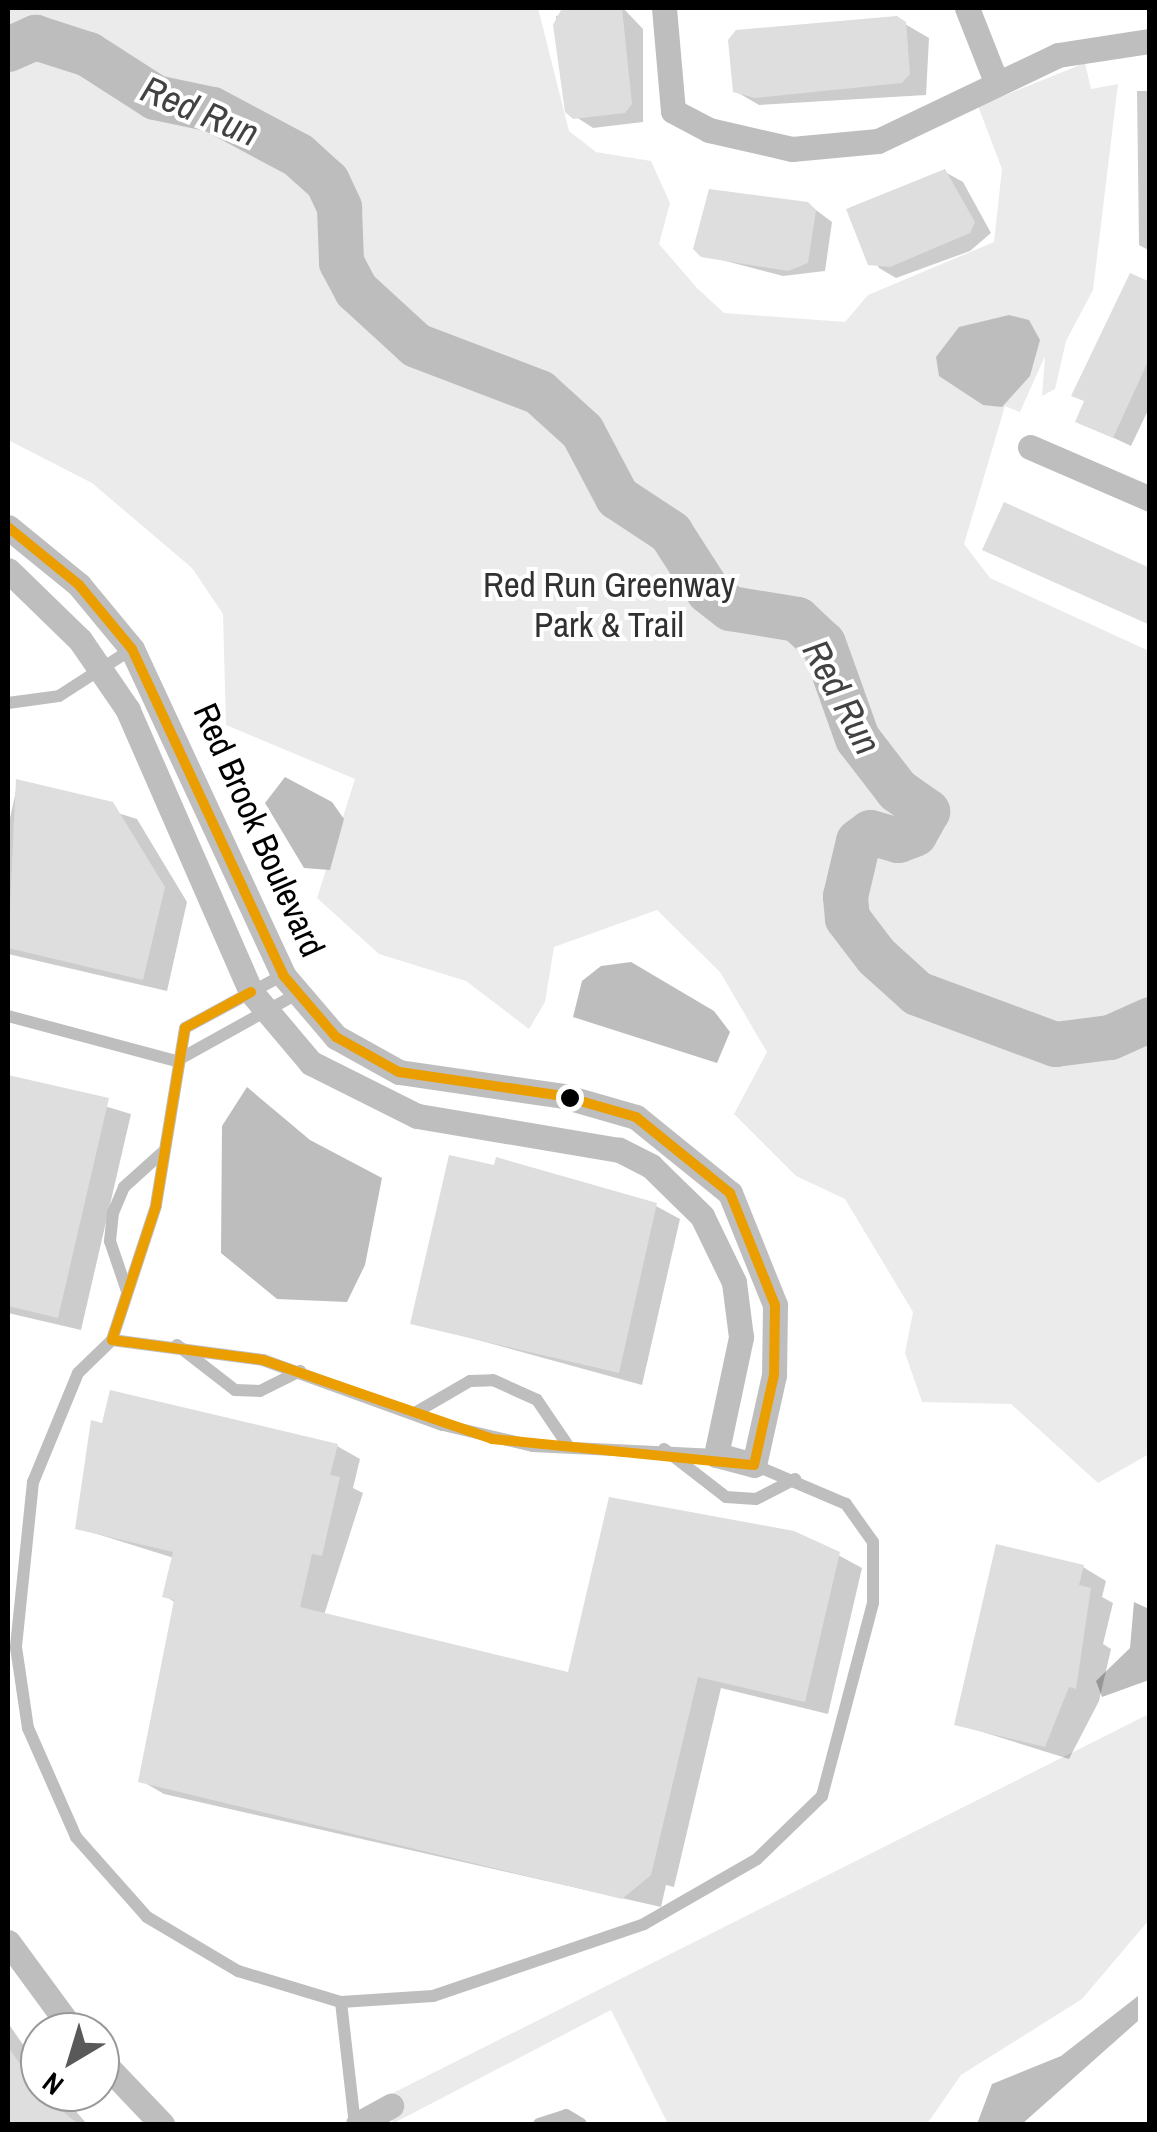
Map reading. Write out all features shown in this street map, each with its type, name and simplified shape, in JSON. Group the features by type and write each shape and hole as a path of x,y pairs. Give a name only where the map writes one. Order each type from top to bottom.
{"street":[{"path":"664,8 673,111 750,143 878,141 995,79 1058,55 1150,41"},
{"path":"967,8 995,79"},
{"path":"1030,447 1150,498"},
{"name":"Red Brook Boulevard","path":"8,527 79,585 132,649 290,984 336,1037 400,1072 598,1103 703,1162 752,1228 776,1305 774,1374 754,1465"},
{"name":"Red Brook Boulevard","path":"8,570 102,669 258,1002 311,1063 381,1104 588,1139 678,1188 722,1249 736,1296 739,1369 716,1454"},
{"path":"716,1454 754,1465"},
{"path":"8,1942 59,2012"},
{"path":"120,2080 162,2124"},
{"path":"357,2124 391,2106"}],"lane":[{"path":"8,704 59,696 132,649"},
{"path":"8,1016 176,1060 290,984"},
{"path":"290,984 258,1002 185,1028 176,1060 164,1151 112,1340 78,1373 33,1482 17,1630 28,1728 76,1837 148,1917 238,1971 341,2002 433,1996 644,1924 757,1859 809,1810 834,1773 877,1570 865,1520 795,1479 754,1465"},
{"path":"127,1291 110,1241 113,1213 124,1187 164,1151"},
{"path":"112,1340 176,1345 300,1371 413,1414 492,1438 716,1454"},
{"path":"176,1345 235,1390 260,1391 300,1371"},
{"path":"413,1414 470,1381 493,1380 537,1400 569,1446"},
{"path":"664,1449 726,1497 756,1498 795,1479"},
{"path":"341,2002 357,2124"},
{"path":"539,2124 566,2115 581,2124"}],"green space":[{"name":"Red Run Greenway Park & Trail","path":"8,8 538,8 569,131 596,152 651,161 670,203 659,244 697,288 724,313 845,322 868,295 994,242 1002,169 978,106 1085,63 1091,89 1118,84 1093,290 1066,341 1055,389 1042,396 1045,356 1020,412 1005,406 964,544 990,578 1149,651 1149,1454 1098,1483 1011,1404 922,1402 905,1353 913,1312 845,1199 796,1176 734,1114 767,1052 720,972 657,910 554,947 545,1002 529,1029 466,981 379,954 317,898 355,779 226,725 223,614 192,568 92,483 8,440"},
{"path":"1149,1714 1149,1920 1082,1999 961,2075 927,2124 668,2124 611,2010 394,2123 379,2100"}],"shaded area":[{"path":"1009,315 1029,320 1040,340 1030,376 1002,407 983,405 939,376 936,357 959,327"},
{"path":"285,777 332,802 344,819 330,870 304,868 265,803"},
{"path":"631,962 714,1011 730,1032 717,1063 573,1017 582,981 601,966"},
{"path":"247,1087 310,1140 382,1178 365,1265 347,1302 277,1299 221,1253 222,1126"},
{"path":"1134,1602 1149,1609 1149,1680 1102,1697 1096,1681 1130,1648"},
{"path":"1138,1996 1138,2021 1022,2124 977,2124 992,2084 1061,2056"}],"building":[{"path":"562,8 622,8 632,104 625,113 573,119 565,112 553,25"},
{"path":"897,16 906,22 910,74 902,83 755,98 733,92 728,40 736,30"},
{"path":"945,169 975,222 970,233 890,267 868,265 846,209"},
{"path":"709,189 808,202 816,210 808,263 788,271 701,257 693,249"},
{"path":"1130,273 1150,282 1150,357 1113,438 1075,422 1084,401 1071,396"},
{"path":"1004,502 1150,568 1150,625 982,550"},
{"path":"16,779 113,802 165,887 143,980 8,948"},
{"path":"8,1075 109,1098 58,1318 8,1306"},
{"path":"449,1155 494,1165 496,1157 657,1203 619,1373 410,1324"},
{"path":"110,1390 338,1444 330,1475 340,1477 322,1556 312,1554 300,1607 568,1672 609,1497 794,1531 840,1552 805,1702 698,1677 651,1875 622,1899 138,1782 174,1600 162,1597 173,1552 75,1529 91,1420 102,1423"},
{"path":"996,1544 1084,1565 1079,1585 1091,1588 1076,1689 1069,1687 1045,1747 954,1725"},
{"path":"8,2047 20,2064 20,2112 64,2112 78,2124 8,2124"}],"waterway":[{"name":"Red Run","path":"8,49 35,37 88,54 155,97 212,109 298,155 327,181 339,207 341,262 356,290 416,345 539,392 582,431 617,497 670,532 708,591 730,608 797,619 823,643 857,738 897,790 927,811 914,834 898,840 870,832 858,841 845,896 847,918 876,956 917,993 1055,1044 1110,1037 1150,1019"}],"transit line":[{"path":"8,527 79,585 132,649 283,975 336,1037 399,1072 563,1096 636,1117 730,1193 775,1305 774,1375 754,1465"},
{"path":"251,992 185,1028 156,1206 112,1340 263,1360 492,1439 754,1465"}]}
